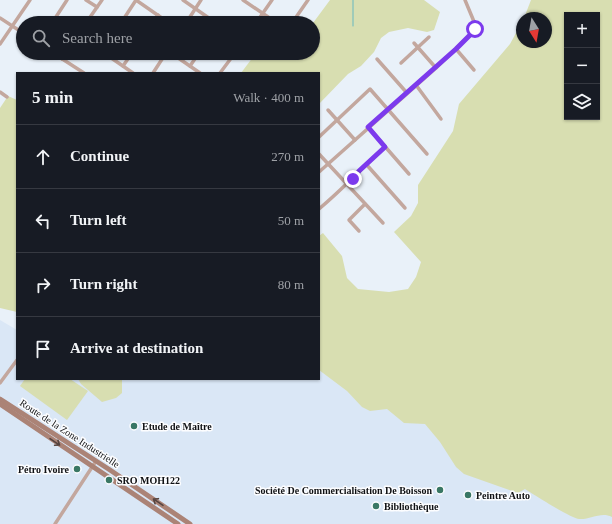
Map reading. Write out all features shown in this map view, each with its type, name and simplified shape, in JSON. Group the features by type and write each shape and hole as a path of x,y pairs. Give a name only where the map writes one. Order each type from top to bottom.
{"main road":[{"name":"Route de la Zone Industrielle","path":"0,399 190,524"},
{"name":"Route de la Zone Industrielle","path":"0,404 178,524"}],"street":[{"path":"19,16 30,0"},
{"path":"57,16 67,0"},
{"path":"86,0 97,7"},
{"path":"91,16 102,0"},
{"path":"126,16 136,0 158,15"},
{"path":"183,0 206,16"},
{"path":"190,16 201,0"},
{"path":"243,0 267,16"},
{"path":"261,16 272,0"},
{"path":"297,16 308,0"},
{"path":"320,171 436,68 472,33 475,29 475,24 465,0"},
{"path":"0,18 16,29"},
{"path":"0,44 16,20"},
{"path":"401,62 429,37"},
{"path":"414,44 436,68"},
{"path":"456,49 474,70"},
{"path":"377,59 408,92"},
{"path":"64,60 82,72"},
{"path":"114,60 132,72"},
{"path":"123,66 127,60"},
{"path":"154,72 161,60"},
{"path":"181,60 199,72"},
{"path":"190,66 194,60"},
{"path":"221,72 229,60"},
{"path":"416,85 441,119"},
{"path":"320,136 370,89 427,154"},
{"path":"0,92 7,97"},
{"path":"328,110 355,140"},
{"path":"368,127 409,174"},
{"path":"320,209 385,147"},
{"path":"320,155 383,223"},
{"path":"366,164 405,208"},
{"path":"359,231 349,220 365,204"},
{"path":"0,383 16,361"},
{"path":"54,524 96,461"}],"shaded area":[{"path":"0,320 16,329 16,380 320,380 320,347 612,516 612,524 0,524"}],"green space":[{"path":"330,0 424,0 440,12 434,30 427,32 408,28 389,32 381,38 374,52 361,66 348,74 320,103 320,72 242,72 251,60 320,60 320,16 318,16"},
{"path":"531,0 612,0 612,517 608,515 600,515 583,519 575,518 525,489 518,493 464,474 456,467 440,442 425,424 404,423 387,409 370,411 362,407 347,391 320,371 320,235 323,233 342,256 347,278 358,289 389,292 408,289 416,277 421,262 394,232 411,216 418,203 418,185 453,131 459,104 510,44 516,33 516,48 552,48 552,12 526,12"},
{"path":"8,96 16,100 16,312 0,308 0,108"},
{"path":"24,380 72,380 88,391 67,420 20,386"},
{"path":"79,380 122,380 122,393 116,398 102,402 81,384"}],"waterway":[{"path":"353,0 353,26"}],"place":[{"name":"Etude de Maître","path":"134,426"},
{"name":"Pétro Ivoire","path":"77,469"},
{"name":"SRO MOH122","path":"109,480"},
{"name":"Société De Commercialisation De Boisson","path":"440,490"},
{"name":"Peintre Auto","path":"468,495"},
{"name":"Bibliothèque","path":"376,506"}],"route":[{"path":"353,179 359,171 385,147 368,127 436,68 475,29"}]}
